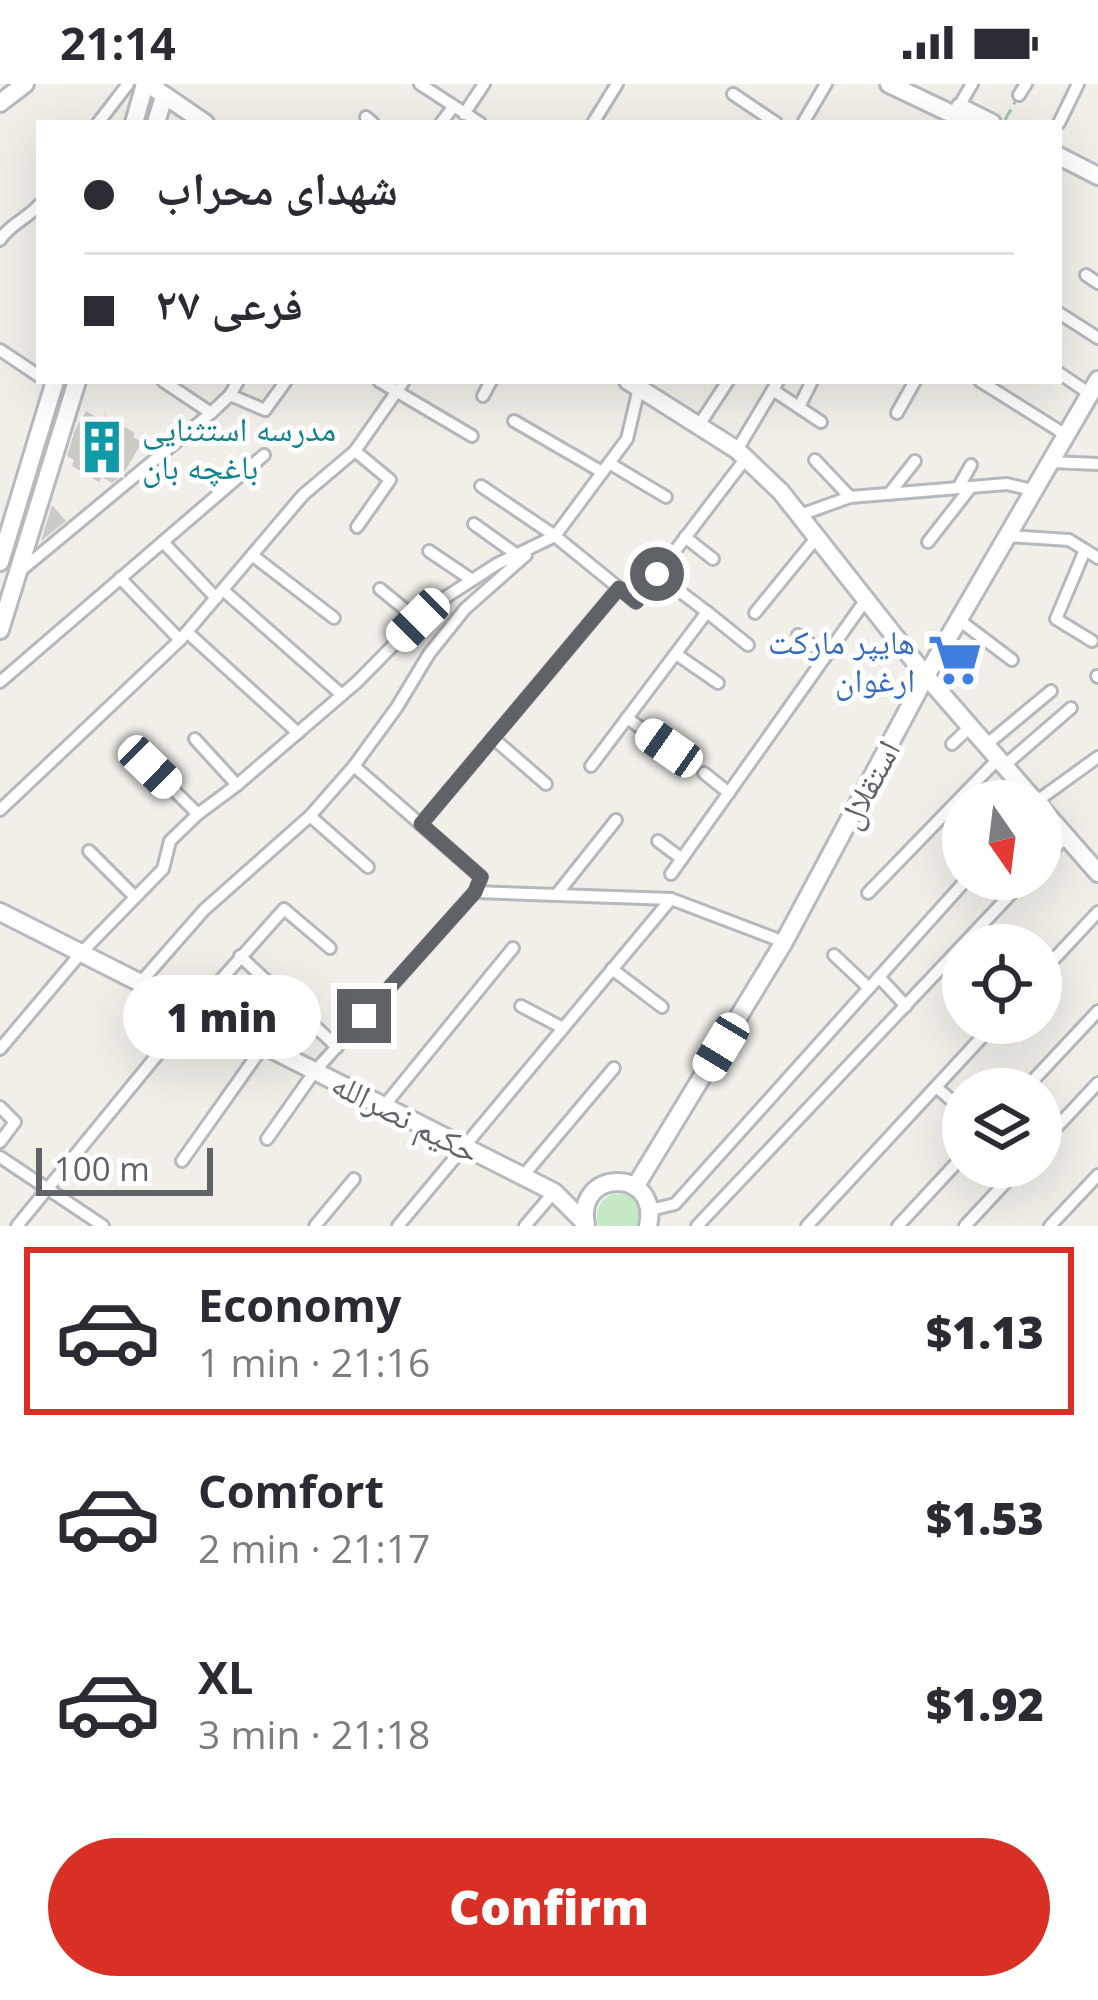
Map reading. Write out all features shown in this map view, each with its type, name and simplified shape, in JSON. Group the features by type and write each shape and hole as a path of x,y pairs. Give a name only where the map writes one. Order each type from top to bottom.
{"main road":[{"path":"0,103 25,84"},
{"path":"889,84 965,120"},
{"path":"913,84 986,120"},
{"path":"136,120 153,88"},
{"path":"153,88 156,120"},
{"path":"153,88 201,120"},
{"path":"1062,162 1098,180"},
{"path":"0,562 47,384"},
{"path":"0,630 76,384"},
{"path":"638,384 741,454 800,515 926,676 1017,780"},
{"name":"استقلال","path":"635,1186 784,942 926,676 1094,387"},
{"path":"30,462 51,466"},
{"path":"1062,831 1098,873"},
{"name":"حکیم نصرالله","path":"0,912 554,1192"},
{"path":"554,1192 618,1181 635,1186 648,1201 649,1218"},
{"path":"586,1224 585,1206 600,1186"},
{"path":"554,1192 586,1224"}],"street":[{"path":"100,120 128,84"},
{"path":"445,120 484,84"},
{"path":"596,120 616,84"},
{"path":"805,120 826,84"},
{"path":"958,106 972,84"},
{"path":"1060,120 1078,84"},
{"path":"430,87 475,120"},
{"path":"733,94 772,120"},
{"path":"0,240 36,208"},
{"path":"1086,275 1098,283"},
{"path":"1062,315 1098,338"},
{"path":"0,350 36,373"},
{"path":"1062,374 1094,387"},
{"path":"168,384 211,412"},
{"path":"17,574 211,412 236,384"},
{"path":"230,394 265,410 284,384"},
{"path":"483,396 489,384"},
{"path":"0,1049 81,953 163,869 170,841 198,814 342,694 432,606 555,536 626,439 636,384"},
{"path":"699,425 726,384"},
{"path":"799,407 810,384"},
{"path":"897,413 913,384"},
{"path":"985,384 1066,435"},
{"path":"0,810 183,636 303,495 355,451 400,386 472,436"},
{"path":"481,486 555,536 636,602 741,454 775,386 821,422"},
{"path":"514,421 666,497"},
{"path":"355,451 390,480 357,527"},
{"path":"0,682 264,454"},
{"path":"815,460 850,497"},
{"path":"889,494 915,461"},
{"path":"1051,462 1098,464"},
{"path":"928,542 964,488 971,465"},
{"path":"800,515 850,497 1007,484 1032,490"},
{"path":"474,524 520,557"},
{"path":"1006,536 1069,540 1098,558"},
{"path":"685,537 713,560"},
{"path":"755,613 818,537"},
{"path":"163,542 342,694"},
{"path":"1085,550 1056,620 1092,640"},
{"path":"428,551 472,580"},
{"path":"253,555 334,618"},
{"path":"140,983 204,910 310,815 354,766 441,639 520,557"},
{"path":"657,574 748,644"},
{"path":"120,578 298,733"},
{"path":"421,824 619,588"},
{"path":"380,589 418,620"},
{"path":"671,874 867,598"},
{"path":"591,766 707,612"},
{"path":"959,620 1012,660"},
{"path":"798,635 826,656"},
{"path":"676,654 718,683"},
{"path":"868,893 1051,691"},
{"path":"996,757 1071,708"},
{"path":"626,718 669,748"},
{"path":"952,744 970,727"},
{"path":"494,738 546,784"},
{"path":"195,739 237,785"},
{"path":"1062,785 1098,757"},
{"path":"267,1139 315,1071 475,892 481,877 354,766"},
{"path":"150,767 198,814"},
{"path":"704,773 729,793"},
{"path":"310,815 368,867"},
{"path":"557,894 616,820"},
{"path":"1062,840 1066,836"},
{"path":"658,841 682,859"},
{"path":"89,851 135,897"},
{"path":"475,892 671,899 784,942"},
{"path":"398,1226 671,899"},
{"path":"649,1218 674,1204 948,900"},
{"path":"697,1226 1005,900"},
{"path":"17,1226 194,1010 284,909 330,948"},
{"path":"1062,951 1098,912"},
{"path":"384,1106 513,948"},
{"path":"834,955 869,988"},
{"path":"240,956 337,1047"},
{"path":"612,969 662,1007"},
{"path":"879,977 906,1006"},
{"path":"521,1006 563,1028"},
{"path":"1045,1068 1098,1011"},
{"path":"807,1226 976,1044"},
{"path":"182,1161 264,1046"},
{"path":"523,1177 614,1068"},
{"path":"1062,1122 1098,1083"},
{"path":"936,1087 942,1092"},
{"path":"0,1107 15,1122 0,1142"},
{"path":"0,1157 103,1226"},
{"path":"1070,1226 1054,1221 1098,1175"},
{"path":"315,1226 354,1179"},
{"path":"898,1226 942,1179"},
{"path":"965,1226 1001,1188"},
{"path":"525,1226 554,1192"}],"path":[{"path":"1005,120 1022,90"}],"green space":[{"path":"613,1194 627,1195 636,1202 639,1226 598,1226 599,1207"}],"building":[{"name":"مدرسه استثنایی باغچه بان","path":"86,411 101,420 104,415 142,442 124,473 112,483 102,477 99,482 72,466 74,460 67,456"},
{"path":"52,505 66,521 41,541"}],"place":[{"name":"مدرسه استثنایی باغچه بان","path":"102,447"},
{"name":"هایپر مارکت ارغوان","path":"955,660"}],"route":[{"path":"364,1016 475,892 481,877 421,824 619,588 636,602 657,574"}]}
